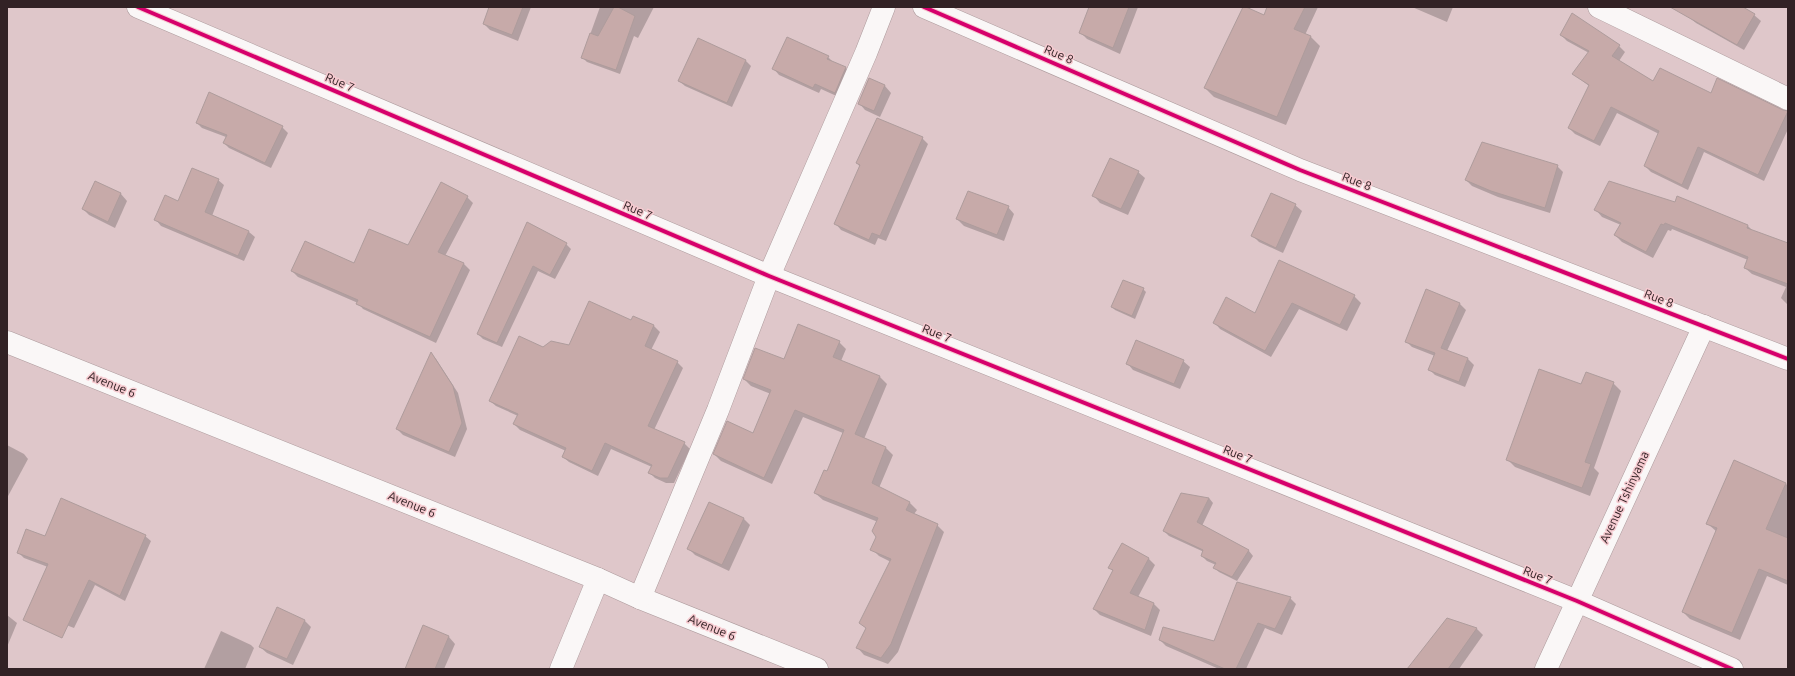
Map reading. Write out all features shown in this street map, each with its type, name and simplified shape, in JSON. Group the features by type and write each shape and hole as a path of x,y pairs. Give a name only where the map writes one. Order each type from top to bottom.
{"street":[{"name":"Rue 7","path":"138,7 769,276 1577,601 1732,669"},
{"path":"640,598 718,410 769,276 866,53 884,7"},
{"name":"Rue 8","path":"924,7 1300,170 1788,359"},
{"path":"1599,7 1788,98"},
{"name":"Avenue Tshinyama","path":"1546,669 1704,326"},
{"name":"Avenue 6","path":"7,342 598,579 640,598 817,669"},
{"path":"561,669 598,579"}],"building":[{"path":"489,7 523,7 512,35 483,24"},
{"path":"614,7 618,7 635,16 616,70 581,58 590,33 598,36"},
{"path":"1089,7 1129,7 1113,48 1079,33"},
{"path":"1243,7 1264,15 1267,7 1305,7 1294,29 1311,36 1277,117 1204,88"},
{"path":"1670,7 1743,7 1755,14 1737,45"},
{"path":"1572,13 1620,45 1612,56 1653,81 1660,68 1711,93 1717,78 1783,110 1788,111 1758,175 1698,147 1682,185 1644,166 1659,131 1611,107 1594,141 1568,128 1589,85 1572,74 1589,51 1560,35"},
{"path":"787,37 829,56 827,59 846,67 835,93 815,84 813,88 772,69"},
{"path":"698,38 746,60 727,103 678,81"},
{"path":"869,78 885,85 874,111 858,104"},
{"path":"209,92 283,126 265,163 223,143 227,135 196,123"},
{"path":"877,118 923,137 880,236 872,233 869,240 834,224 860,165 856,163"},
{"path":"1482,142 1558,165 1545,208 1491,191 1465,180"},
{"path":"1110,158 1139,171 1121,209 1092,196"},
{"path":"192,168 219,179 205,212 249,231 238,256 154,220 165,195 178,201"},
{"path":"95,181 121,193 108,222 82,209"},
{"path":"1609,181 1675,202 1677,196 1748,225 1747,228 1788,243 1788,284 1744,268 1748,257 1665,223 1664,225 1661,224 1646,252 1614,235 1621,223 1594,210"},
{"path":"441,182 468,196 438,252 464,263 430,337 356,304 358,300 291,271 305,241 354,263 369,229 408,245"},
{"path":"968,191 1009,206 997,235 956,219"},
{"path":"1271,193 1296,204 1276,248 1251,236"},
{"path":"527,222 567,243 550,275 533,266 497,343 477,334"},
{"path":"1279,260 1355,295 1340,325 1292,303 1265,351 1213,323 1226,297 1255,313"},
{"path":"1123,280 1144,288 1132,316 1111,307"},
{"path":"1426,289 1460,303 1441,348 1468,358 1459,382 1428,370 1435,353 1405,342"},
{"path":"589,301 631,320 633,316 654,325 645,346 678,361 648,426 685,442 668,478 660,478 648,473 652,465 605,443 592,471 562,457 566,448 513,424 518,414 489,401 519,336 543,347 551,341 569,345"},
{"path":"798,324 840,341 833,357 880,376 855,434 886,447 872,483 910,502 906,510 938,524 891,644 881,658 856,648 866,628 859,623 891,559 870,550 876,537 872,531 878,518 814,493 824,470 827,471 844,430 795,410 764,478 713,454 727,421 753,433 771,390 743,379 755,348 784,359"},
{"path":"1136,340 1184,360 1174,384 1126,364"},
{"path":"431,352 453,386 462,423 449,452 396,429"},
{"path":"1539,369 1581,384 1586,372 1614,382 1585,462 1591,464 1582,488 1506,460"},
{"path":"1734,460 1786,483 1766,529 1788,538 1788,581 1759,569 1732,633 1682,612 1717,528 1706,524"},
{"path":"1181,493 1209,498 1197,522 1249,550 1232,577 1213,568 1216,563 1201,556 1203,550 1163,531"},
{"path":"61,498 146,535 120,596 89,580 62,638 23,620 48,564 17,553 26,529 45,536"},
{"path":"709,502 744,518 722,565 687,549"},
{"path":"1122,543 1149,558 1130,593 1154,603 1145,630 1093,609 1113,570 1108,568"},
{"path":"1237,582 1291,597 1275,629 1258,623 1236,669 1225,669 1159,640 1163,627 1214,641"},
{"path":"277,607 305,620 287,659 259,647"},
{"path":"1447,618 1477,628 1448,669 1407,669"},
{"path":"423,625 449,636 435,669 405,669"}],"cycle path":[{"path":"138,7 769,276 1577,601 1732,669"},
{"path":"924,7 1300,170 1788,359"}]}
